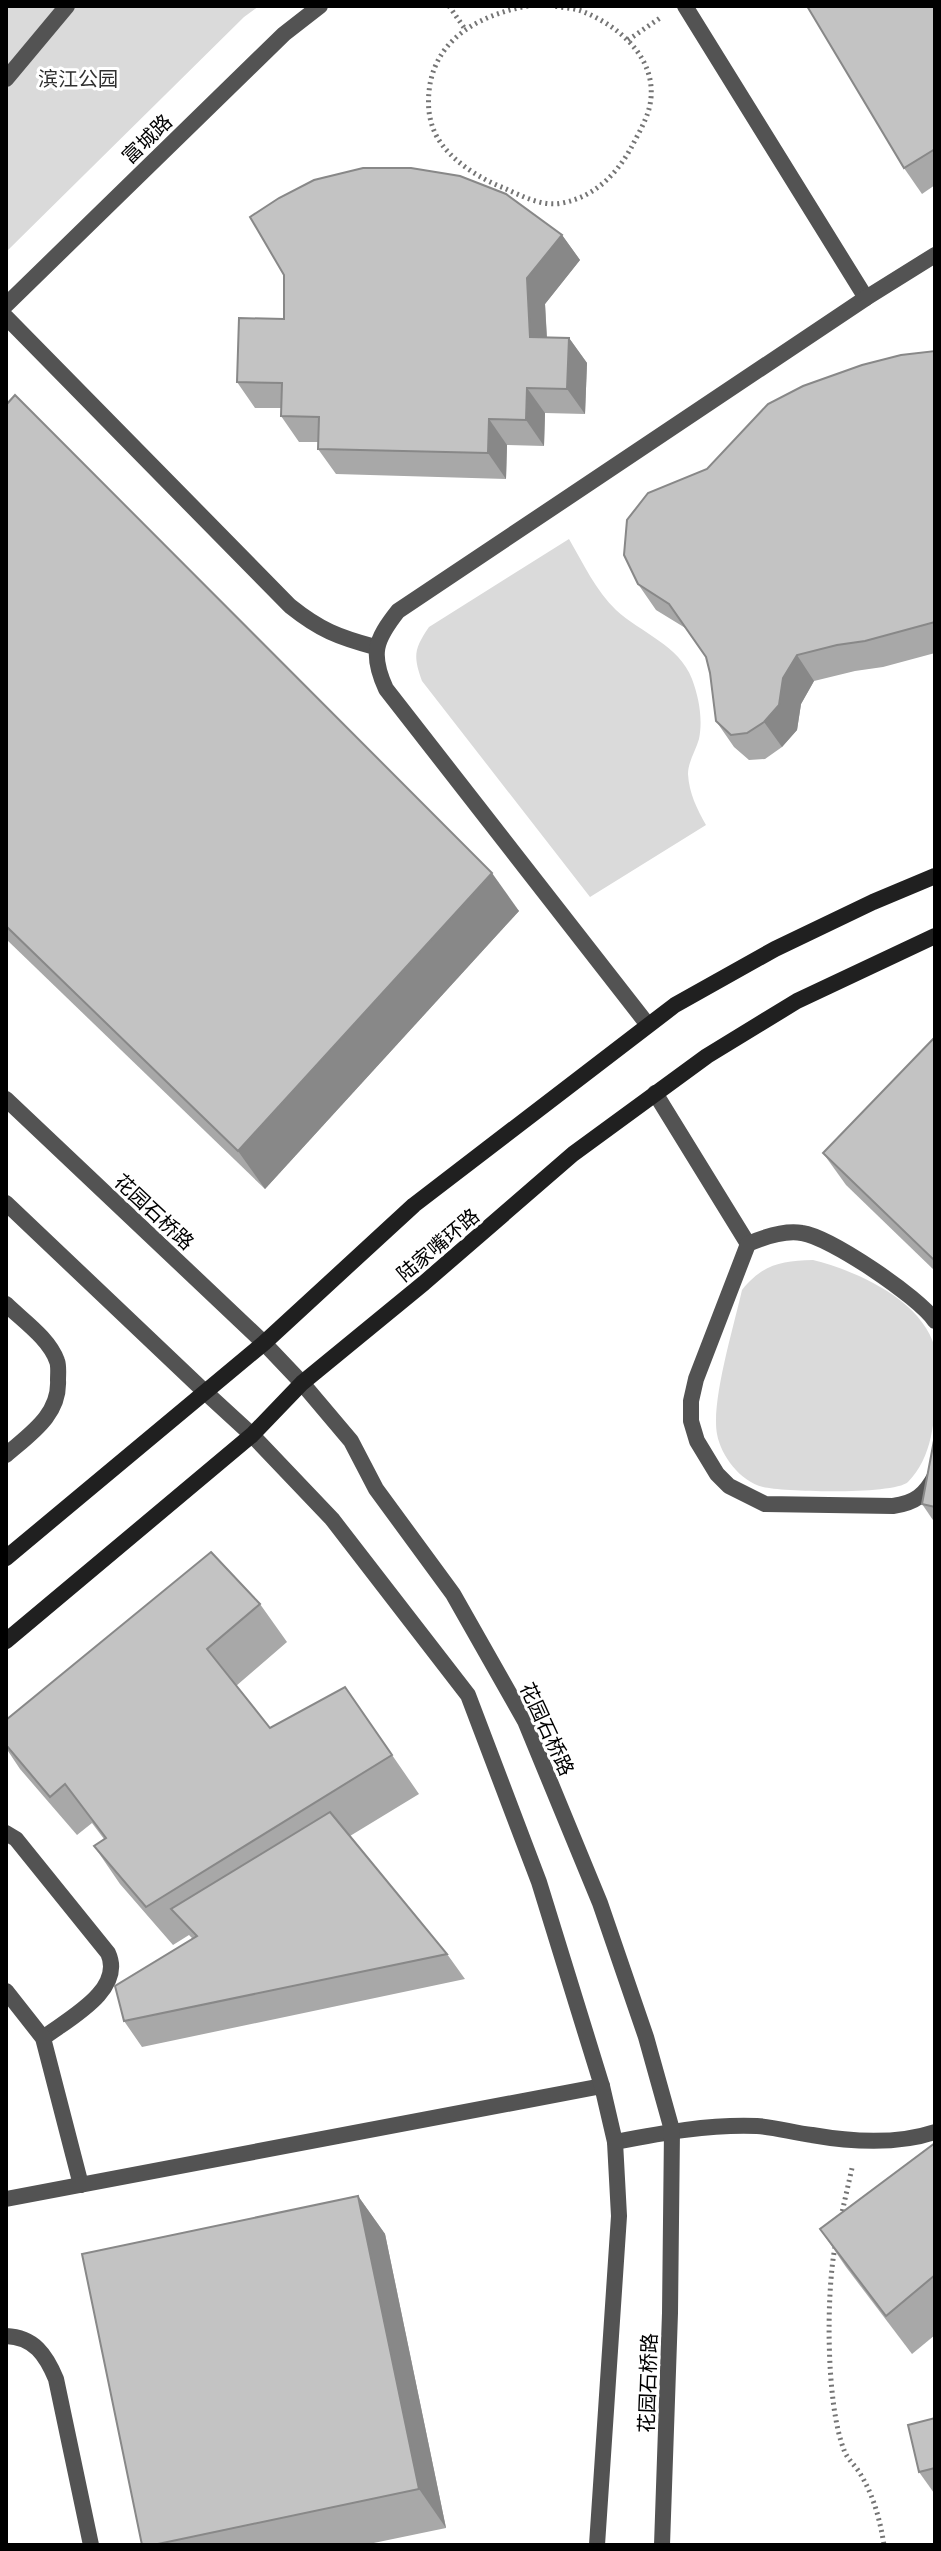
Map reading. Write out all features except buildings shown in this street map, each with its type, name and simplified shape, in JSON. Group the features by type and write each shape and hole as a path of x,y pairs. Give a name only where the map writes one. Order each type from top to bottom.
{"main road":[{"path":"6,1558 264,1343 414,1205 675,1005 775,949 935,876"},
{"name":"陆家嘴环路","path":"6,1641 252,1435 302,1383 573,1154 707,1056 797,1001 935,936"}],"street":[{"path":"6,79 67,6"},
{"name":"富城路","path":"6,305 284,34 320,6"},
{"path":"685,6 866,298"},
{"path":"648,1025 386,689 377,670 375,647 398,611 935,255"},
{"path":"6,317 290,606 332,634 375,647"},
{"path":"655,1093 748,1244"},
{"name":"花园石桥路","path":"6,1099 264,1343 351,1441 376,1489 453,1594 525,1721 600,1903 646,2037 672,2130 670,2313 662,2545"},
{"name":"花园石桥路","path":"6,1203 252,1435 332,1519 468,1695 539,1882 602,2086 615,2142 619,2216 597,2545"},
{"path":"748,1244 781,1233 799,1232 819,1237 898,1286 935,1321"},
{"path":"748,1244 696,1379 691,1401 691,1421 697,1441 717,1474 729,1486 765,1504 893,1506 910,1503 925,1494 935,1476"},
{"path":"6,1304 44,1341 58,1361 59,1386 52,1410 39,1427 6,1455"},
{"path":"6,1833 16,1839 108,1953 112,1963 112,1974 100,1994 43,2038"},
{"path":"6,1991 43,2038 81,2185"},
{"path":"6,2199 602,2086"},
{"path":"615,2142 672,2130 718,2126 760,2126 858,2140 916,2138 935,2132"},
{"path":"6,2336 20,2337 36,2346 49,2361 56,2379 91,2545"}],"path":[{"path":"449,6 465,29"},
{"path":"528,6 508,9 485,18 450,42 439,58 432,78 428,112 439,140 468,169 490,183 542,203 561,204 603,185 619,168 641,128 649,109 651,92 642,55 628,40 611,26 582,11 554,6"},
{"path":"628,40 667,14"},
{"path":"838,2231 858,2140"},
{"path":"835,2247 830,2327 837,2421 844,2452 861,2474 874,2500 884,2545"}],"green space":[{"name":"滨江公园","path":"6,6 259,6 244,17 6,252"},
{"path":"569,539 590,576 616,610 669,648 686,667 694,686 700,716 699,739 688,774 694,801 706,825 590,897 422,681 416,659 420,641 429,627"},
{"path":"813,1260 849,1272 886,1290 917,1316 935,1348 935,1401 931,1436 919,1469 908,1482 899,1486 838,1491 763,1487 739,1473 727,1459 719,1442 717,1403 742,1290 765,1269 791,1261"}]}
